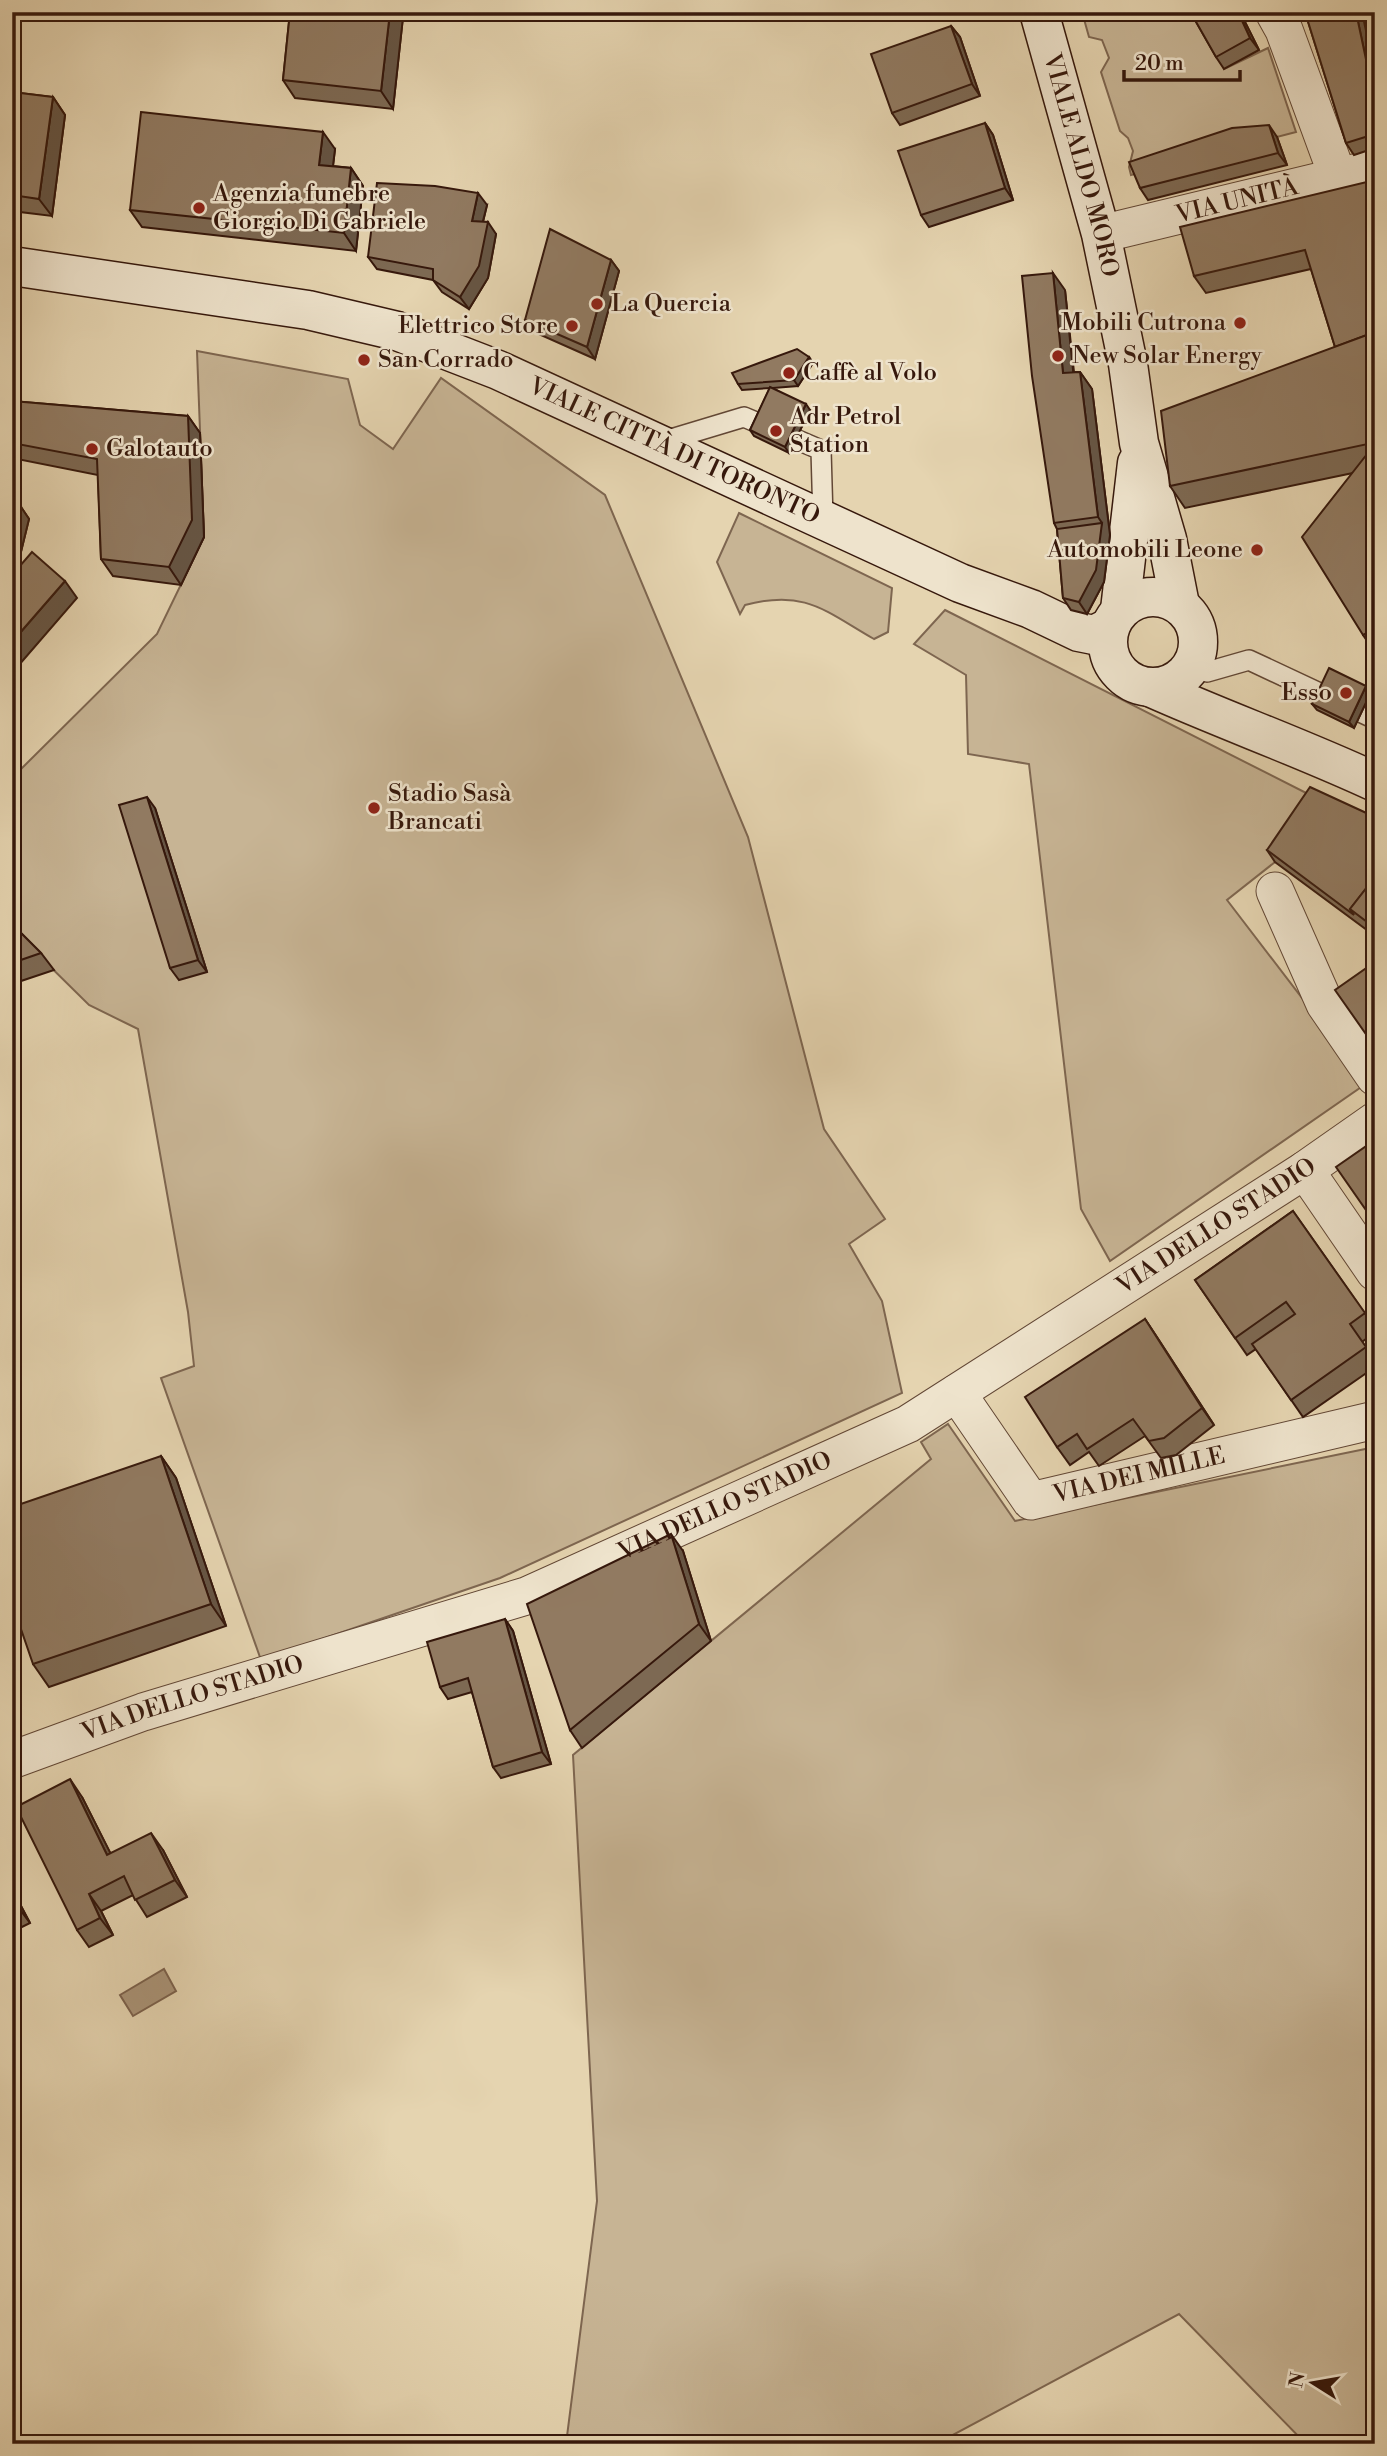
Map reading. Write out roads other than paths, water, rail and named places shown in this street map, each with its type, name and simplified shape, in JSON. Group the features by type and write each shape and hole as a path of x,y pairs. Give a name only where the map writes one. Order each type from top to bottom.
{"street":[{"name":"VIALE ALDO MORO","path":"1039,12 1101,234 1128,364 1139,443"},
{"path":"1274,12 1284,30 1338,177"},
{"name":"VIA UNITÀ","path":"1101,234 1375,168"},
{"name":"VIALE CITTÀ DI TORONTO","path":"12,266 308,310 397,331 498,370 960,583"},
{"path":"1139,443 1167,539 1180,605"},
{"path":"1139,443 1109,651 1135,680 1171,685 1187,674 1196,657 1203,655"},
{"path":"960,583 1031,609 1079,632 1094,635 1134,600 1166,598 1180,605 1193,620 1203,655 1218,691 1298,746"},
{"path":"960,583 1021,628 1236,725 1298,746 1375,782"},
{"path":"1275,891 1325,1004 1375,1077"},
{"name":"VIA DELLO STADIO","path":"12,1760 143,1712 526,1596 908,1424 1305,1170 1375,1121"},
{"path":"1305,1170 1375,1272"},
{"name":"VIA DEI MILLE","path":"957,1393 1031,1500 1375,1420"}],"lane":[{"path":"657,443 744,417 821,450 823,519"},
{"path":"1203,655 1249,660 1375,719"}],"place":[{"name":"Agenzia funebre Giorgio Di Gabriele","path":"199,208"},
{"name":"La Quercia","path":"597,304"},
{"name":"Mobili Cutrona","path":"1240,323"},
{"name":"Elettrico Store","path":"572,326"},
{"name":"New Solar Energy","path":"1058,356"},
{"name":"San Corrado","path":"364,360"},
{"name":"Caffè al Volo","path":"789,373"},
{"name":"Adr Petrol Station","path":"776,431"},
{"name":"Galotauto","path":"92,449"},
{"name":"Automobili Leone","path":"1257,550"},
{"name":"Esso","path":"1346,693"},
{"name":"Stadio Sasà Brancati","path":"374,808"}]}
